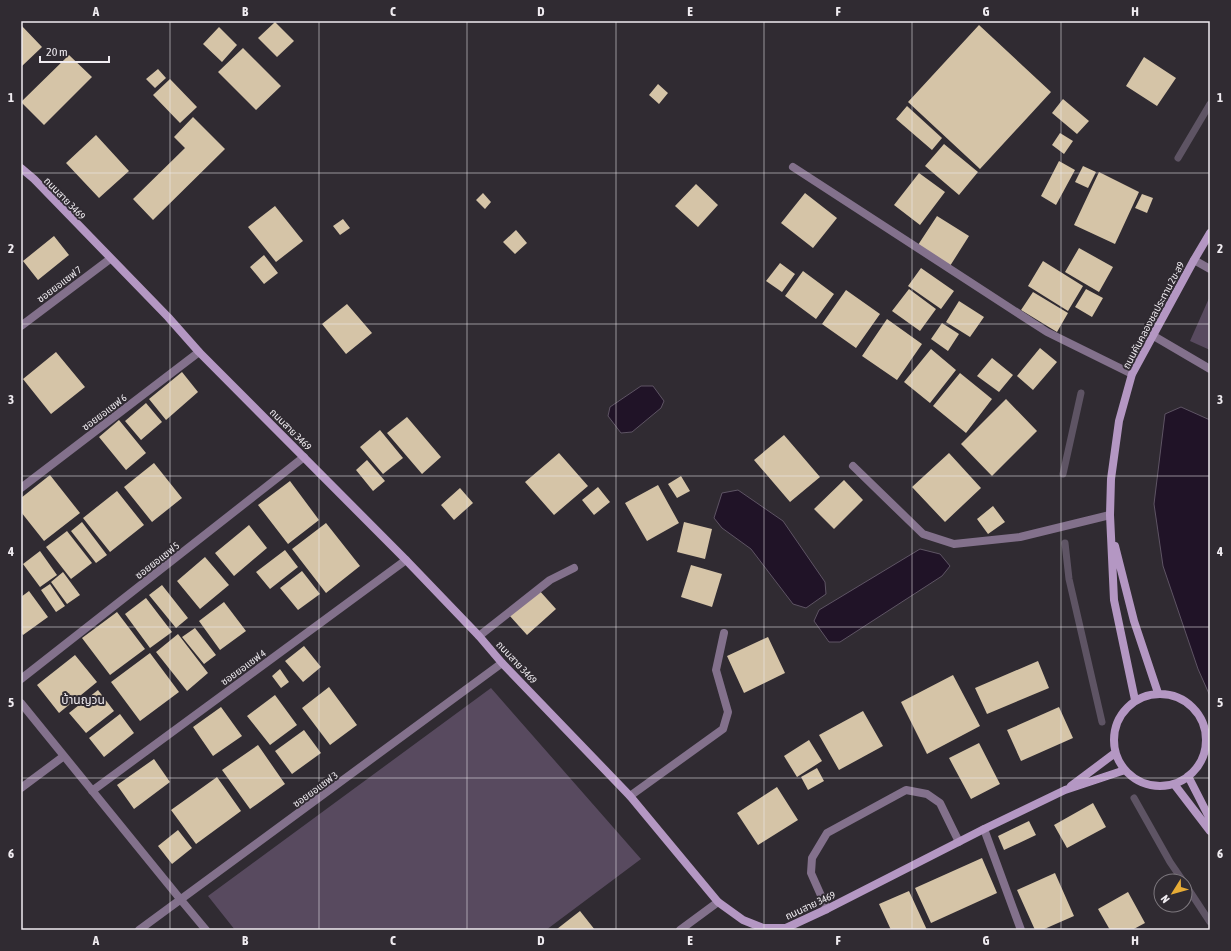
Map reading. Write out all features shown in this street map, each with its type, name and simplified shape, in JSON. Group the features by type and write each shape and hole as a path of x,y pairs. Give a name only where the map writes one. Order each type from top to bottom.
{"street":[{"path":"793,167 1047,332 1132,374"},
{"name":"ถนนสาย 3469","path":"23,172 168,317 200,352 406,560 479,636 502,663 630,796 718,902 743,920 763,928 786,929 984,829 1065,790 1125,770"},
{"name":"ถนนคันคลองชลประทาน 2ข-ส9","path":"1135,700 1114,600 1110,515 1111,479 1119,422 1132,374 1152,335 1210,233"},
{"name":"ซอยยอแซฟ 7","path":"21,326 110,259"},
{"path":"1194,260 1210,269"},
{"path":"1152,335 1210,369"},
{"name":"ซอยยอแซฟ 6","path":"21,488 200,352"},
{"name":"ซอยยอแซฟ 5","path":"21,679 304,457"},
{"path":"853,466 923,534 954,544 1020,537 1110,515"},
{"name":"ถนนคันคลองชลประทาน 2ข-ส9","path":"1111,530 1134,621 1158,693"},
{"name":"ซอยยอแซฟ 4","path":"92,791 406,560"},
{"path":"479,636 550,580 574,568"},
{"path":"630,796 723,729 728,712 716,670 724,633"},
{"name":"ซอยยอแซฟ 3","path":"139,930 502,663"},
{"path":"1158,693 1170,694 1182,699 1199,715 1204,726 1206,738 1205,751 1200,762 1188,776 1174,784 1161,786 1149,785 1138,781 1120,764 1115,753 1113,741 1114,729 1118,718 1135,700 1146,695 1158,693"},
{"path":"21,703 206,930"},
{"name":"ถนนสาย 3469","path":"1065,790 1115,753"},
{"path":"21,788 64,756"},
{"path":"1188,776 1210,819"},
{"path":"1174,784 1210,831"},
{"path":"827,909 811,873 812,858 827,833 906,790 926,794 940,803 959,842"},
{"path":"984,829 1021,930"},
{"path":"680,930 718,902"}],"shaded area":[{"path":"1210,296 1210,350 1190,341"},
{"path":"641,386 653,386 664,401 661,408 632,432 621,433 608,416 610,407"},
{"path":"1181,407 1210,420 1210,696 1198,669 1163,566 1154,504 1165,414"},
{"path":"738,490 783,521 825,582 826,594 806,608 793,604 751,549 722,528 714,518 722,493"},
{"path":"920,549 940,554 950,566 942,576 840,642 829,642 814,621 819,610"},
{"path":"491,688 641,859 546,930 235,930 208,896"}],"building":[{"path":"275,22 294,41 277,57 258,38"},
{"path":"21,25 42,47 21,67"},
{"path":"979,25 1051,92 980,169 908,102"},
{"path":"219,27 237,45 222,62 203,44"},
{"path":"243,48 281,86 256,110 218,72"},
{"path":"69,55 92,77 44,125 21,102"},
{"path":"1144,57 1176,78 1157,106 1126,86"},
{"path":"158,69 166,78 155,88 146,79"},
{"path":"170,79 197,107 180,123 153,95"},
{"path":"658,84 668,93 659,104 649,95"},
{"path":"1063,99 1089,121 1077,134 1052,113"},
{"path":"907,106 942,138 932,150 896,119"},
{"path":"193,117 225,149 153,220 133,199 185,148 174,137"},
{"path":"1060,133 1073,141 1064,154 1052,145"},
{"path":"96,135 129,171 99,198 66,163"},
{"path":"944,144 978,172 959,195 925,166"},
{"path":"1059,161 1075,170 1056,205 1041,196"},
{"path":"1083,166 1096,172 1088,188 1075,182"},
{"path":"1099,172 1139,192 1115,244 1074,225"},
{"path":"919,173 945,192 920,225 894,205"},
{"path":"696,184 718,205 698,227 675,206"},
{"path":"483,193 491,202 485,209 476,200"},
{"path":"805,193 837,218 813,248 781,223"},
{"path":"1142,194 1153,198 1147,213 1135,208"},
{"path":"275,206 303,241 276,262 248,227"},
{"path":"937,216 969,236 950,266 918,245"},
{"path":"343,219 350,228 340,235 333,226"},
{"path":"516,230 527,243 515,254 503,242"},
{"path":"54,236 69,255 38,280 23,261"},
{"path":"1079,248 1113,267 1099,292 1065,272"},
{"path":"264,255 278,273 264,284 250,267"},
{"path":"1043,261 1083,286 1068,311 1028,286"},
{"path":"780,263 795,274 782,292 766,281"},
{"path":"921,268 954,291 941,309 908,286"},
{"path":"803,271 834,294 816,319 785,296"},
{"path":"909,289 936,309 920,331 892,311"},
{"path":"1086,289 1103,298 1092,317 1075,307"},
{"path":"846,290 880,314 856,348 822,324"},
{"path":"1033,292 1068,313 1057,332 1021,310"},
{"path":"959,301 984,317 970,337 946,322"},
{"path":"347,304 372,333 346,354 322,324"},
{"path":"887,319 922,344 897,380 862,356"},
{"path":"942,323 959,334 948,351 931,339"},
{"path":"1040,348 1057,362 1033,390 1017,376"},
{"path":"931,349 956,370 930,403 904,382"},
{"path":"56,352 85,387 51,414 23,379"},
{"path":"992,358 1013,375 999,392 977,376"},
{"path":"182,372 198,392 166,420 149,399"},
{"path":"960,373 992,399 966,433 933,406"},
{"path":"1006,399 1037,431 992,476 961,444"},
{"path":"146,403 162,422 141,440 125,421"},
{"path":"407,417 441,457 422,474 387,433"},
{"path":"119,420 146,453 126,470 99,437"},
{"path":"380,430 403,458 383,474 360,447"},
{"path":"784,435 820,477 790,502 754,460"},
{"path":"559,453 588,486 554,515 525,482"},
{"path":"949,453 981,488 945,522 912,487"},
{"path":"367,460 385,481 373,491 356,470"},
{"path":"154,463 182,498 152,522 124,487"},
{"path":"50,475 80,513 44,541 21,512 21,498"},
{"path":"681,476 690,491 677,498 668,484"},
{"path":"844,480 863,500 834,529 814,509"},
{"path":"290,481 319,520 288,544 258,505"},
{"path":"658,485 679,523 647,541 625,503"},
{"path":"598,487 610,502 594,515 582,500"},
{"path":"460,488 473,503 454,520 441,505"},
{"path":"117,491 144,525 110,552 83,518"},
{"path":"993,506 1005,522 988,534 977,519"},
{"path":"82,522 107,555 96,563 71,531"},
{"path":"684,522 712,529 705,559 677,552"},
{"path":"326,523 360,566 326,593 292,549"},
{"path":"249,525 267,548 234,576 215,553"},
{"path":"67,531 92,563 71,579 46,547"},
{"path":"285,550 298,567 270,589 256,572"},
{"path":"40,551 57,575 40,587 23,564"},
{"path":"205,557 229,585 200,609 177,581"},
{"path":"691,565 722,574 712,607 681,597"},
{"path":"302,571 320,594 298,610 280,588"},
{"path":"63,572 80,595 67,604 51,582"},
{"path":"50,584 65,606 56,612 41,590"},
{"path":"162,585 188,618 176,628 149,595"},
{"path":"538,589 556,609 527,635 509,615"},
{"path":"29,591 48,617 23,635 21,632 21,597"},
{"path":"146,598 172,632 150,648 125,614"},
{"path":"224,602 246,631 220,650 199,621"},
{"path":"117,612 145,649 110,675 82,638"},
{"path":"195,628 216,655 204,664 182,637"},
{"path":"178,634 208,673 187,691 156,652"},
{"path":"768,637 785,673 744,693 727,656"},
{"path":"304,646 321,667 303,682 285,661"},
{"path":"150,653 179,692 140,721 111,682"},
{"path":"75,655 97,682 59,713 37,685"},
{"path":"1038,661 1049,688 987,714 975,688"},
{"path":"280,669 289,682 281,688 272,676"},
{"path":"953,675 980,726 927,754 901,702"},
{"path":"329,687 357,725 330,745 302,708"},
{"path":"98,690 114,711 86,733 69,713"},
{"path":"275,695 297,725 270,745 247,716"},
{"path":"221,707 242,736 213,756 193,727"},
{"path":"1059,707 1073,738 1021,761 1007,730"},
{"path":"863,711 883,746 839,770 819,735"},
{"path":"120,714 134,733 104,757 89,738"},
{"path":"304,730 321,753 292,774 275,751"},
{"path":"809,740 822,761 797,777 784,756"},
{"path":"979,743 1000,784 971,799 949,758"},
{"path":"258,745 285,784 250,809 222,770"},
{"path":"154,759 170,782 134,809 117,785"},
{"path":"817,768 824,781 808,790 801,777"},
{"path":"217,777 241,811 196,844 171,810"},
{"path":"777,787 798,820 758,845 737,813"},
{"path":"1093,803 1106,827 1067,848 1054,825"},
{"path":"1029,821 1036,835 1004,850 998,836"},
{"path":"178,830 192,848 172,864 158,846"},
{"path":"982,858 997,893 931,923 915,888"},
{"path":"1055,873 1074,916 1042,930 1035,930 1017,890"},
{"path":"909,891 927,930 891,930 879,904"},
{"path":"1128,892 1145,923 1132,930 1110,930 1098,909"},
{"path":"580,911 595,930 557,929"}],"waterway":[{"path":"1178,158 1210,104"},
{"path":"1063,474 1081,393"},
{"path":"1065,543 1069,579 1102,722"},
{"path":"1134,798 1178,873"},
{"path":"1193,896 1210,922"}],"district":[{"name":"บ้านญวน","path":"83,700"}]}
